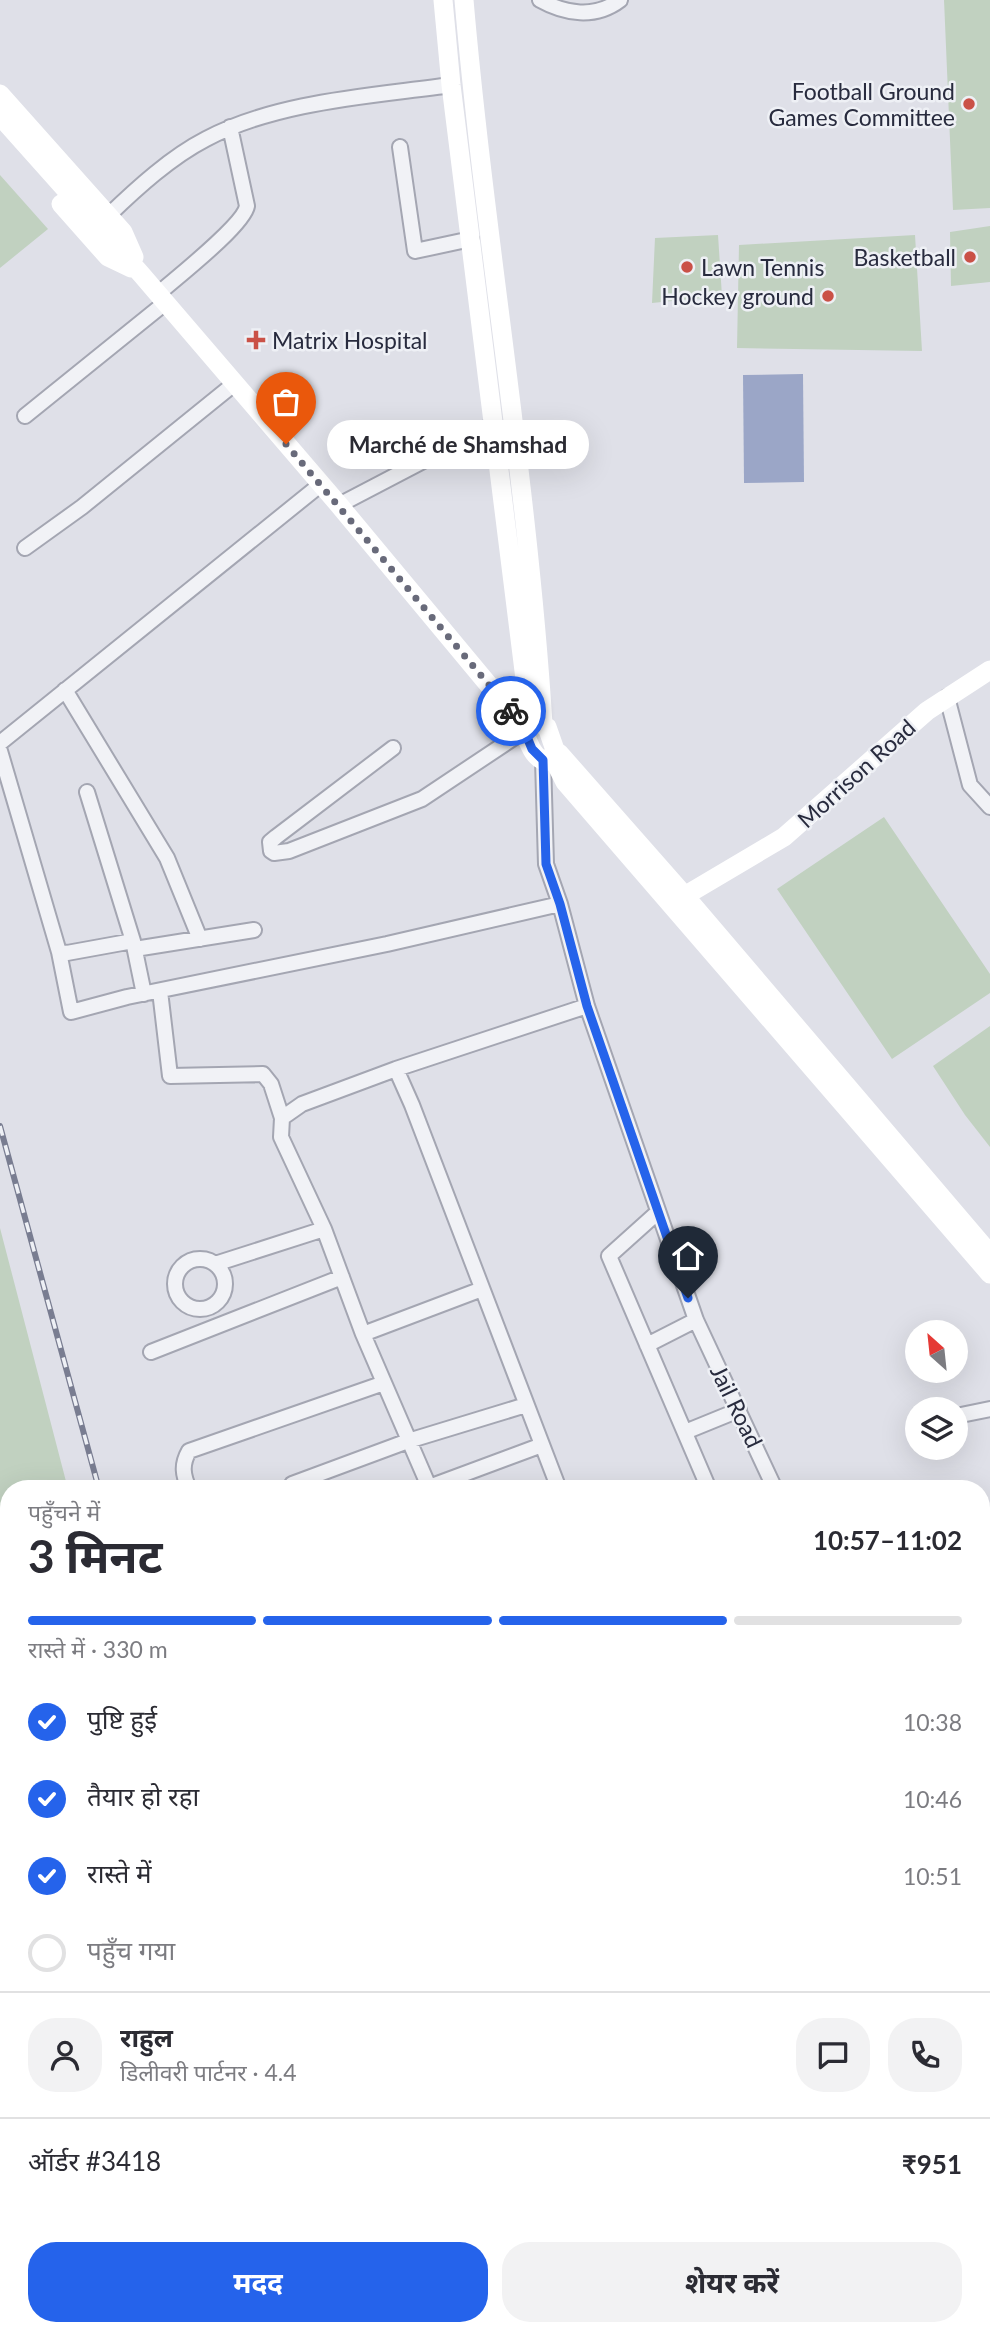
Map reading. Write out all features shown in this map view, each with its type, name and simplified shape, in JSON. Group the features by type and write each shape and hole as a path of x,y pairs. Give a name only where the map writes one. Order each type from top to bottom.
{"main road":[{"path":"443,0 532,749 550,756 565,782 678,900 990,1254"},
{"path":"464,0 482,177 517,443 530,725"},
{"path":"0,94 123,232 141,274"},
{"path":"0,116 162,298 320,485 530,725"},
{"path":"0,136 108,257 141,274"},
{"name":"Morrison Road","path":"678,900 784,837 927,710 990,670"},
{"path":"678,900 990,1274"}],"street":[{"path":"540,0 557,10 585,13 611,6 620,0"},
{"path":"108,215 142,184 203,140 230,127 308,104 452,85"},
{"path":"25,416 162,298 246,213 247,206 230,127"},
{"path":"400,147 415,251 471,239"},
{"path":"25,548 82,507 234,384"},
{"path":"339,505 494,424"},
{"path":"0,743 320,485"},
{"path":"65,690 167,858 200,939"},
{"path":"947,698 970,785 990,807"},
{"path":"393,748 270,842 271,851 289,851 422,799 530,725"},
{"path":"0,751 59,952 71,1012 160,990 387,944 560,904"},
{"name":"Jail Road","path":"550,756 546,864 560,904 587,1006 696,1320 771,1480"},
{"path":"88,792 134,945 144,994"},
{"path":"59,952 200,939 254,930"},
{"path":"160,990 170,1076 263,1074 271,1084 282,1118 281,1137 324,1229 363,1334 426,1480"},
{"path":"282,1118 302,1104 396,1069 587,1006"},
{"path":"396,1069 542,1445 553,1480"},
{"path":"658,1212 609,1256 705,1480"},
{"path":"215,1264 324,1229"},
{"path":"151,1352 342,1277"},
{"path":"363,1334 482,1289"},
{"path":"647,1345 696,1320"},
{"path":"186,1480 183,1468 189,1451 384,1383"},
{"path":"303,1480 408,1441 526,1405"},
{"path":"968,1414 990,1409"},
{"path":"684,1432 739,1410"},
{"path":"451,1480 542,1445"}],"green space":[{"name":"Football Ground Games Committee","path":"944,0 990,0 990,208 953,210"},
{"path":"0,175 48,229 0,268"},
{"name":"Basketball","path":"990,226 990,282 951,286 950,232"},
{"name":"Lawn Tennis","path":"718,235 722,296 652,303 655,238"},
{"name":"Hockey ground","path":"915,235 922,351 737,348 739,245"},
{"path":"884,817 990,974 990,993 892,1059 777,889"},
{"path":"990,1026 990,1147 933,1066"},
{"path":"0,1228 66,1480 0,1480"}],"water":[{"path":"803,374 804,482 744,483 743,375"}],"railway":[{"path":"0,1126 97,1480"}],"way so far":[{"path":"286,444 511,711"}],"place":[{"name":"Football Ground Games Committee","path":"969,104"},
{"name":"Basketball","path":"970,257"},
{"name":"Lawn Tennis","path":"687,267"},
{"name":"Hockey ground","path":"828,296"},
{"name":"Matrix Hospital","path":"256,340"},
{"name":"Marché de Shamshad","path":"286,444"}],"route":[{"path":"511,711 522,725 532,749 543,760 546,864 560,904 587,1006 688,1298"}]}
